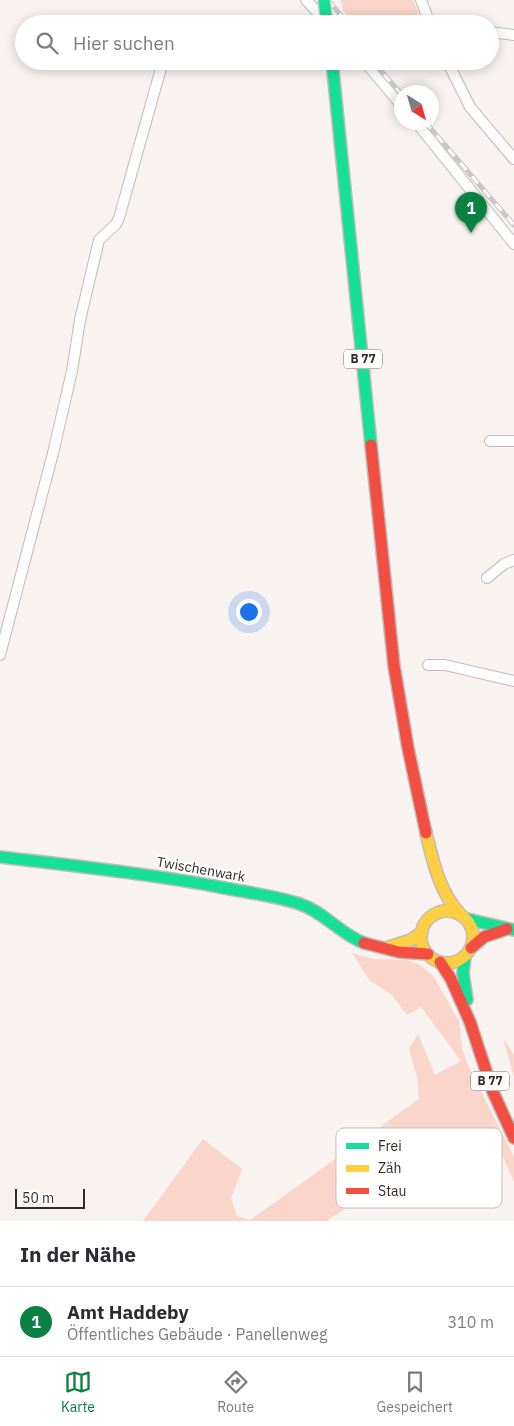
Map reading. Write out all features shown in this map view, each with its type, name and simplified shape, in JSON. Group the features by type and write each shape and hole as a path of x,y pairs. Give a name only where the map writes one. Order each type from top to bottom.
{"main road":[{"path":"324,0 326,15"},
{"name":"B 77","path":"334,70 391,645 401,714 430,851 434,901 431,916"},
{"name":"B 77","path":"430,851 447,898 452,906 463,916"},
{"name":"Twischenwark","path":"0,857 165,877 276,898 300,904 316,911 361,942 399,952 428,954"},
{"path":"443,911 453,911 463,916 511,929 484,937 468,952 453,962 440,962 428,954 423,946 422,932 425,923 431,916 443,911"},
{"path":"463,916 473,931 473,941 468,952"},
{"path":"385,948 406,942 422,932"},
{"name":"B 77","path":"468,952 463,973 470,1022"},
{"name":"B 77","path":"440,962 451,979 470,1022 493,1092 514,1138"}],"street":[{"path":"306,0 320,15"},
{"path":"421,0 427,15"},
{"path":"499,33 514,35"},
{"path":"0,655 53,453 72,371 80,320 99,240 120,218 161,70"},
{"path":"372,70 394,97"},
{"path":"451,70 470,107 514,159"},
{"path":"422,130 514,244"},
{"path":"490,441 514,441"},
{"path":"487,578 504,564 514,560"},
{"path":"428,665 445,665 514,681"}],"shaded area":[{"path":"341,0 413,0 419,14 347,15 343,10"},
{"path":"352,953 373,959 407,960 422,966 434,977 459,1021 462,1048 468,1065 500,1128 378,1128 419,1099 417,1077 409,1049 418,1034 435,1075 461,1061 421,1007 407,1015 391,994 370,981"},
{"path":"503,1038 514,1055 514,1077"},
{"path":"502,1133 514,1157 514,1182 502,1154"},
{"path":"203,1139 242,1169 231,1199 237,1216 250,1220 336,1158 336,1208 346,1208 327,1221 143,1221"}],"railway":[{"path":"328,0 340,15"},
{"path":"380,70 394,86"},
{"path":"432,130 514,225"}],"traffic: fast":[{"path":"324,0 326,15"},
{"path":"333,70 371,445"},
{"path":"0,857 169,879 282,899 300,904 317,912 347,934 364,943"},
{"path":"467,919 514,930"},
{"path":"465,956 463,973 467,1000"}],"traffic: slow":[{"path":"426,833 434,865 446,895 459,913"},
{"path":"442,911 452,911 466,918 473,932 473,937 473,942 466,956 452,963 442,963 432,959 425,952 421,942 421,932 425,922 432,915 442,911"},
{"path":"389,947 411,940 422,932"}],"traffic: jam":[{"path":"371,445 394,666 408,748 426,833"},
{"path":"471,948 484,937 507,929"},
{"path":"364,943 399,952 428,954"},
{"path":"440,962 451,979 470,1022 493,1092 514,1138"}],"place":[{"name":"Amt Haddeby","path":"471,233"}]}
